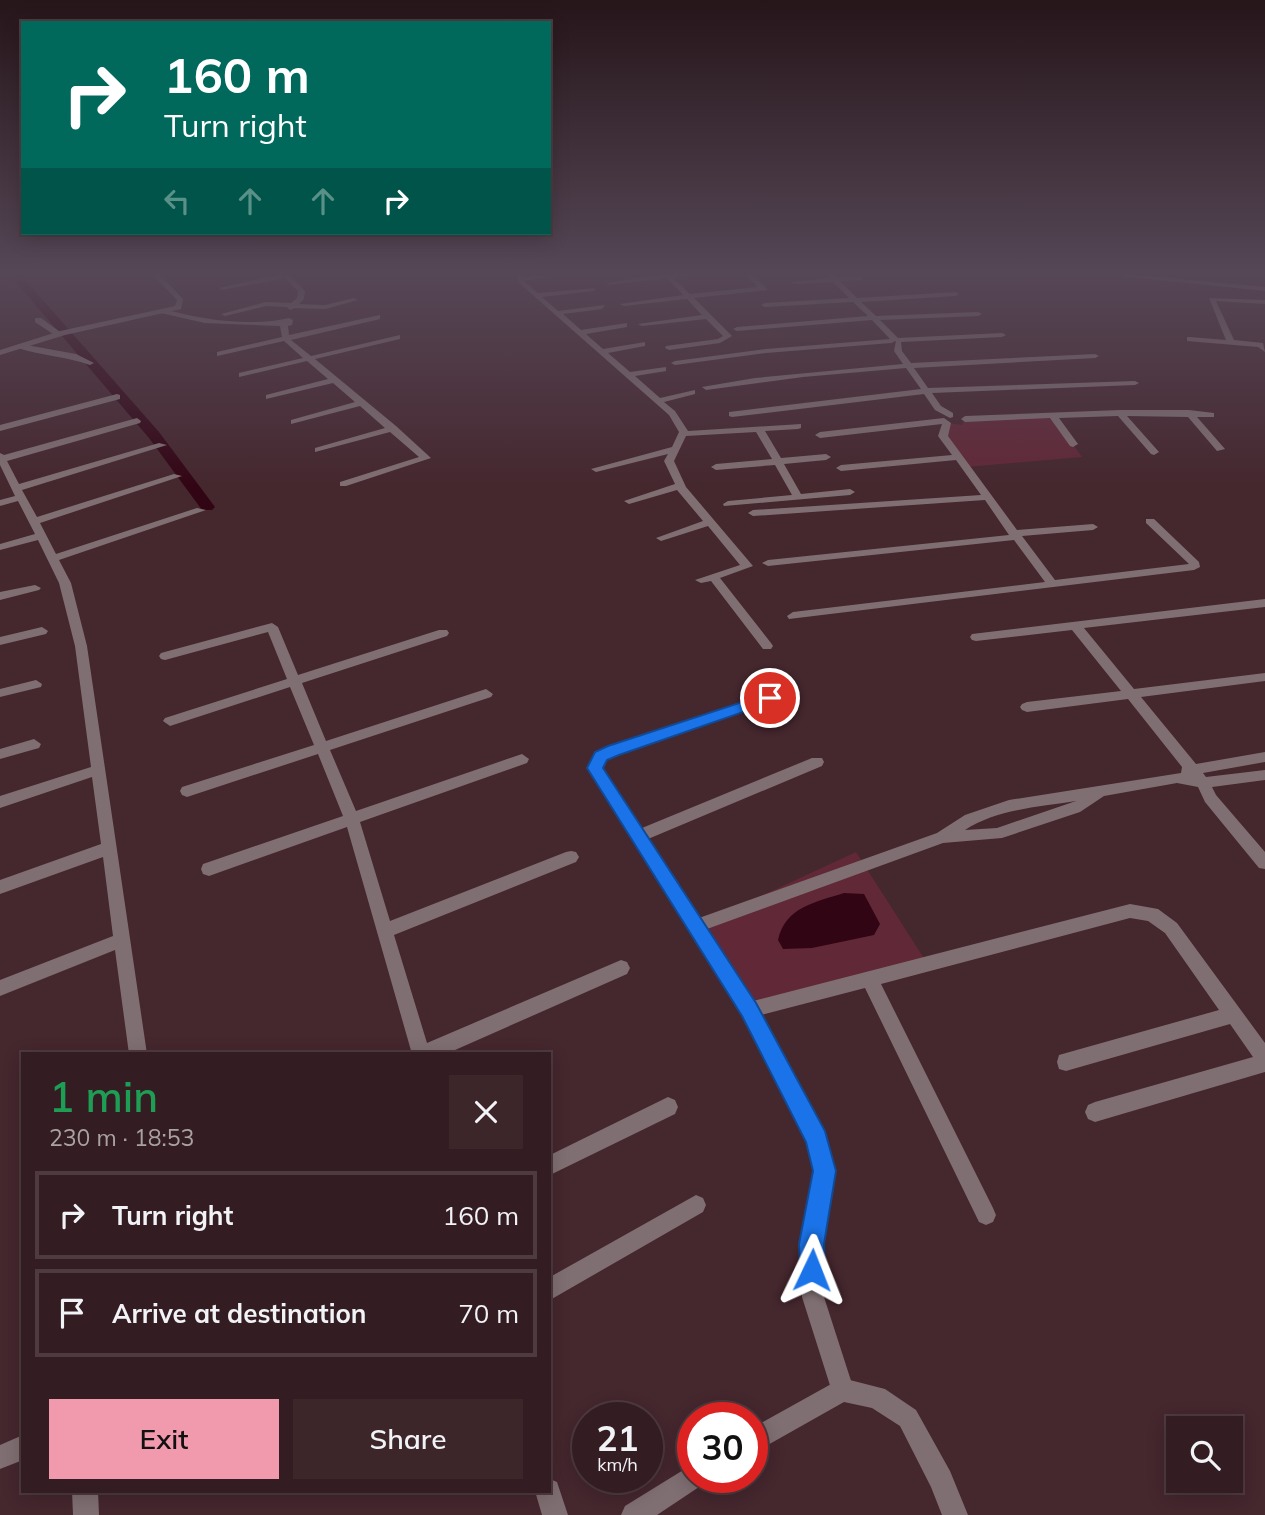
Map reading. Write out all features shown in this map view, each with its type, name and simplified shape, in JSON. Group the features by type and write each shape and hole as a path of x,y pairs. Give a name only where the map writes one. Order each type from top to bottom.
{"street":[{"path":"0,353 26,345"},
{"path":"220,354 258,345"},
{"path":"294,345 426,458 343,484"},
{"path":"242,375 367,345"},
{"path":"594,345 672,413 682,434"},
{"path":"602,352 638,345"},
{"path":"669,348 690,345"},
{"path":"675,363 766,351 848,345"},
{"path":"897,345 898,351 947,420"},
{"path":"22,346 47,354 75,355 90,363"},
{"path":"706,387 772,377 908,364 1096,356"},
{"path":"628,375 663,369"},
{"path":"269,397 335,380"},
{"path":"732,414 927,391 1135,383"},
{"path":"658,401 692,393"},
{"path":"0,428 117,397"},
{"path":"293,422 362,403"},
{"path":"820,435 964,419 1120,413 1210,415"},
{"path":"1120,413 1154,452"},
{"path":"1188,413 1220,449"},
{"path":"1052,415 1073,444"},
{"path":"947,420 943,436 1052,584"},
{"path":"137,421 1,460 65,583 81,646 138,1052"},
{"path":"682,434 798,426"},
{"path":"318,450 393,428"},
{"path":"758,429 798,497"},
{"path":"682,434 669,461 680,485 747,566 707,578 767,646"},
{"path":"0,503 20,493 162,445"},
{"path":"596,469 675,449"},
{"path":"716,467 826,457"},
{"path":"841,467 958,457"},
{"path":"33,522 177,476"},
{"path":"629,501 680,485"},
{"path":"728,504 850,492"},
{"path":"753,513 989,497"},
{"path":"52,559 201,510"},
{"path":"793,615 1194,567 1195,564 1150,521"},
{"path":"661,538 710,522"},
{"path":"768,563 1093,527"},
{"path":"0,547 40,536"},
{"path":"0,596 35,588"},
{"path":"975,637 1265,603"},
{"path":"1075,625 1203,783 1210,798 1265,863"},
{"path":"165,656 272,627 352,819 421,1052"},
{"path":"0,641 42,631"},
{"path":"170,721 443,633"},
{"path":"1027,708 1265,677"},
{"path":"0,693 36,684"},
{"path":"187,791 486,694"},
{"path":"770,698 600,756 595,768 749,1010 817,1139 825,1171 812,1244 813,1297 842,1390"},
{"path":"0,754 34,744"},
{"path":"1177,778 1191,769 1265,757"},
{"path":"209,869 522,759"},
{"path":"639,836 817,762"},
{"path":"0,802 98,770"},
{"path":"696,926 942,837 970,819 1009,806 1177,778 1203,783 1265,775"},
{"path":"942,837 997,834 1075,808 1104,790"},
{"path":"0,887 109,848"},
{"path":"385,930 571,857"},
{"path":"749,1010 1130,911 1152,914 1171,928 1265,1061 1095,1112"},
{"path":"0,988 122,940"},
{"path":"427,1052 621,968"},
{"path":"870,978 986,1215"},
{"path":"1066,1062 1234,1014"},
{"path":"551,1165 668,1107"},
{"path":"551,1288 696,1205"},
{"path":"768,1433 842,1390 877,1397 908,1418 941,1480 955,1515"},
{"path":"0,1457 21,1448"},
{"path":"634,1515 677,1487"},
{"path":"85,1493 86,1515"},
{"path":"549,1493 555,1515"}],"shaded area":[{"path":"1052,415 1082,457 966,467 943,436 947,423 962,425 965,419"},
{"path":"856,852 927,963 749,1010 696,926"},
{"path":"844,893 864,894 880,924 874,935 812,948 783,949 778,940 787,920 813,903"}],"waterway":[{"path":"75,345 154,435 207,507"}],"route":[{"path":"770,698 613,750 600,756 595,768 749,1010 817,1139 825,1171 812,1244 812,1270"}]}
